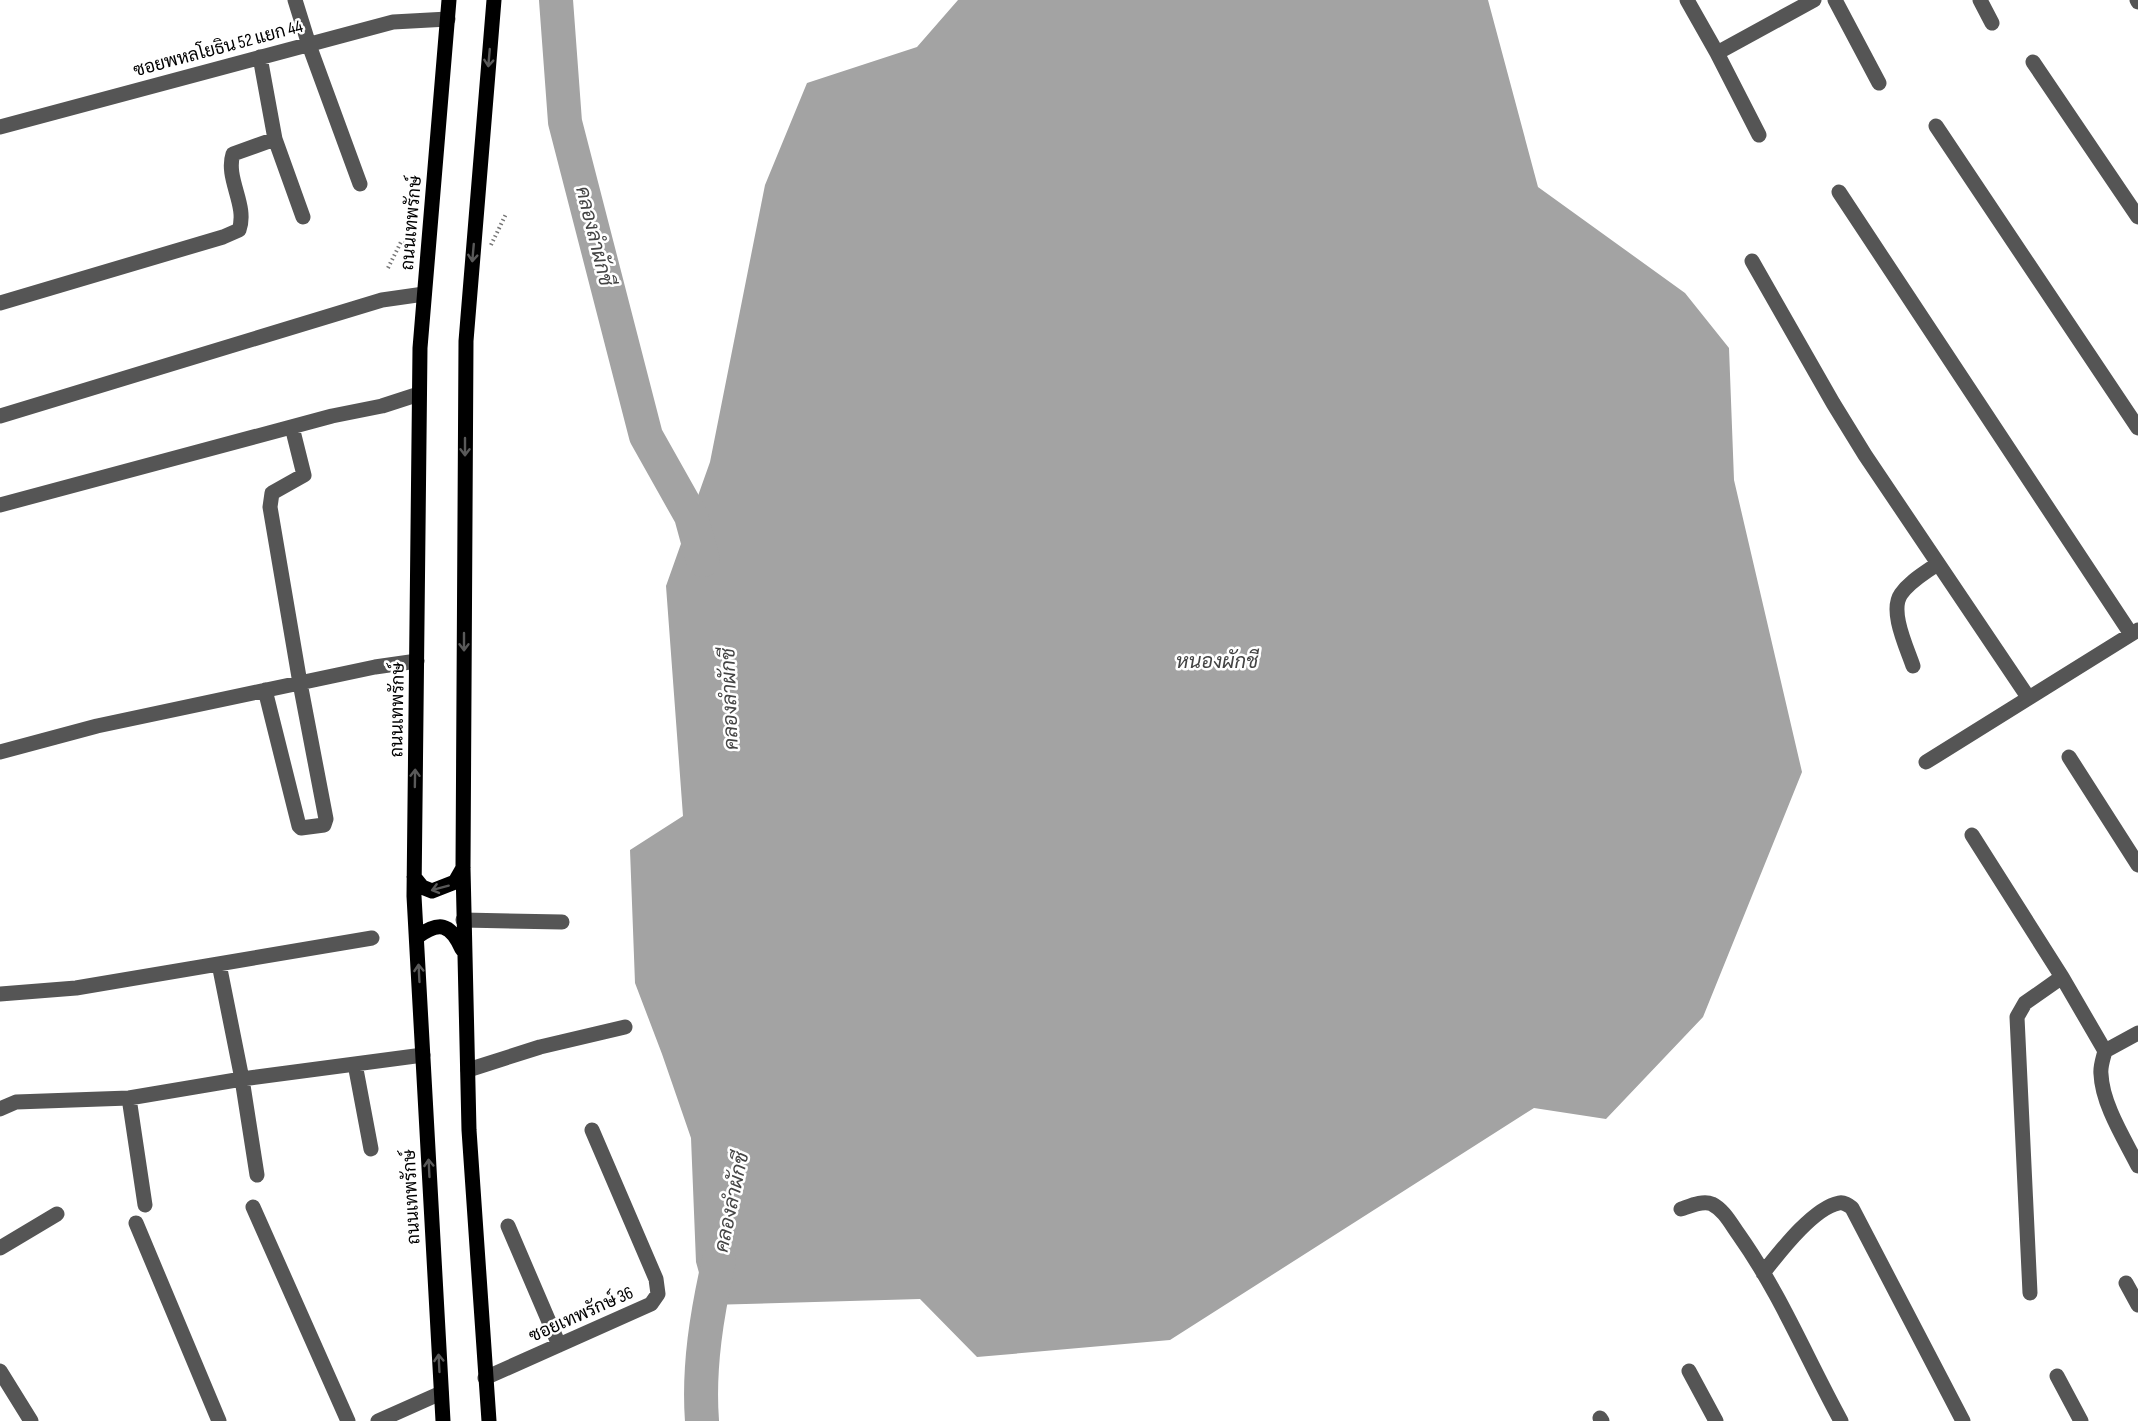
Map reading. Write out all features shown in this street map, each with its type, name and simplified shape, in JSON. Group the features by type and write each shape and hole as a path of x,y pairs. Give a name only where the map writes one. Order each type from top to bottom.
{"main road":[{"path":"489,1421 469,1130 463,868 466,341 494,0"},
{"name":"ถนนเทพรักษ์","path":"443,1421 414,877 420,348 448,5"},
{"path":"414,877 422,886 432,891 455,882 463,868"},
{"path":"417,938 431,927 444,927 456,934 464,953"}],"street":[{"path":"295,0 360,184"},
{"path":"1687,0 1759,135"},
{"path":"1717,53 1814,0"},
{"path":"1835,0 1879,83"},
{"path":"1980,0 1992,23"},
{"name":"ซอยพหลโยธิน 52 แยก 44","path":"0,127 309,45 448,5"},
{"path":"260,57 275,139 303,217"},
{"path":"2033,62 2138,217"},
{"path":"1936,126 2138,428"},
{"path":"0,303 223,237 239,230 243,219 230,164 233,154 275,139"},
{"path":"1839,192 2135,632 1926,762"},
{"path":"1752,261 1833,403 1937,564 2028,697"},
{"path":"0,416 382,300 424,294"},
{"path":"0,505 332,416 382,406 419,394"},
{"path":"265,690 298,826 301,828 322,825 326,819 300,683 270,501 274,491 304,475 292,427"},
{"path":"1914,666 1899,626 1896,606 1899,596 1906,587 1937,564"},
{"path":"0,752 97,726 375,667 417,661"},
{"path":"2069,757 2138,865"},
{"path":"1972,835 2062,977 2105,1051 2100,1072 2102,1086 2110,1110 2138,1166"},
{"path":"463,920 562,922"},
{"path":"0,994 76,988 372,938"},
{"path":"219,964 242,1079 257,1175"},
{"path":"2030,1293 2017,1017 2025,1003 2062,977"},
{"path":"468,1070 540,1047 625,1027"},
{"path":"2105,1051 2138,1033"},
{"path":"0,1109 16,1102 129,1098 242,1079 423,1055"},
{"path":"356,1064 370,1149"},
{"path":"129,1098 145,1205"},
{"name":"ซอยเทพรักษ์ 36","path":"485,1378 651,1304 658,1294 656,1279 592,1130"},
{"path":"1680,1209 1705,1202 1719,1209 1748,1248 1763,1273 1841,1421"},
{"path":"1763,1273 1806,1224 1829,1207 1846,1203 1852,1208 1963,1421"},
{"path":"253,1207 348,1421"},
{"path":"0,1248 57,1214"},
{"path":"136,1223 219,1421"},
{"path":"508,1226 559,1346"},
{"path":"2126,1283 2138,1305"},
{"path":"0,1371 29,1420"},
{"path":"1689,1371 1716,1421"},
{"path":"2057,1376 2080,1421"},
{"path":"378,1421 441,1394"}],"path":[{"path":"488,251 506,214"},
{"path":"388,268 401,242"}],"water":[{"name":"หนองผักชี","path":"958,0 1488,0 1538,187 1685,293 1729,348 1734,480 1802,772 1703,1017 1606,1119 1534,1108 1170,1340 977,1357 920,1299 708,1305 696,1262 691,1138 635,983 630,850 683,816 666,586 710,462 765,185 807,83 917,47"}],"waterway":[{"name":"คลองลำผักชี","path":"556,0 565,122 646,436 691,516 703,560"},
{"name":"คลองลำผักชี","path":"702,1421 701,1381 704,1340 719,1260"}]}
